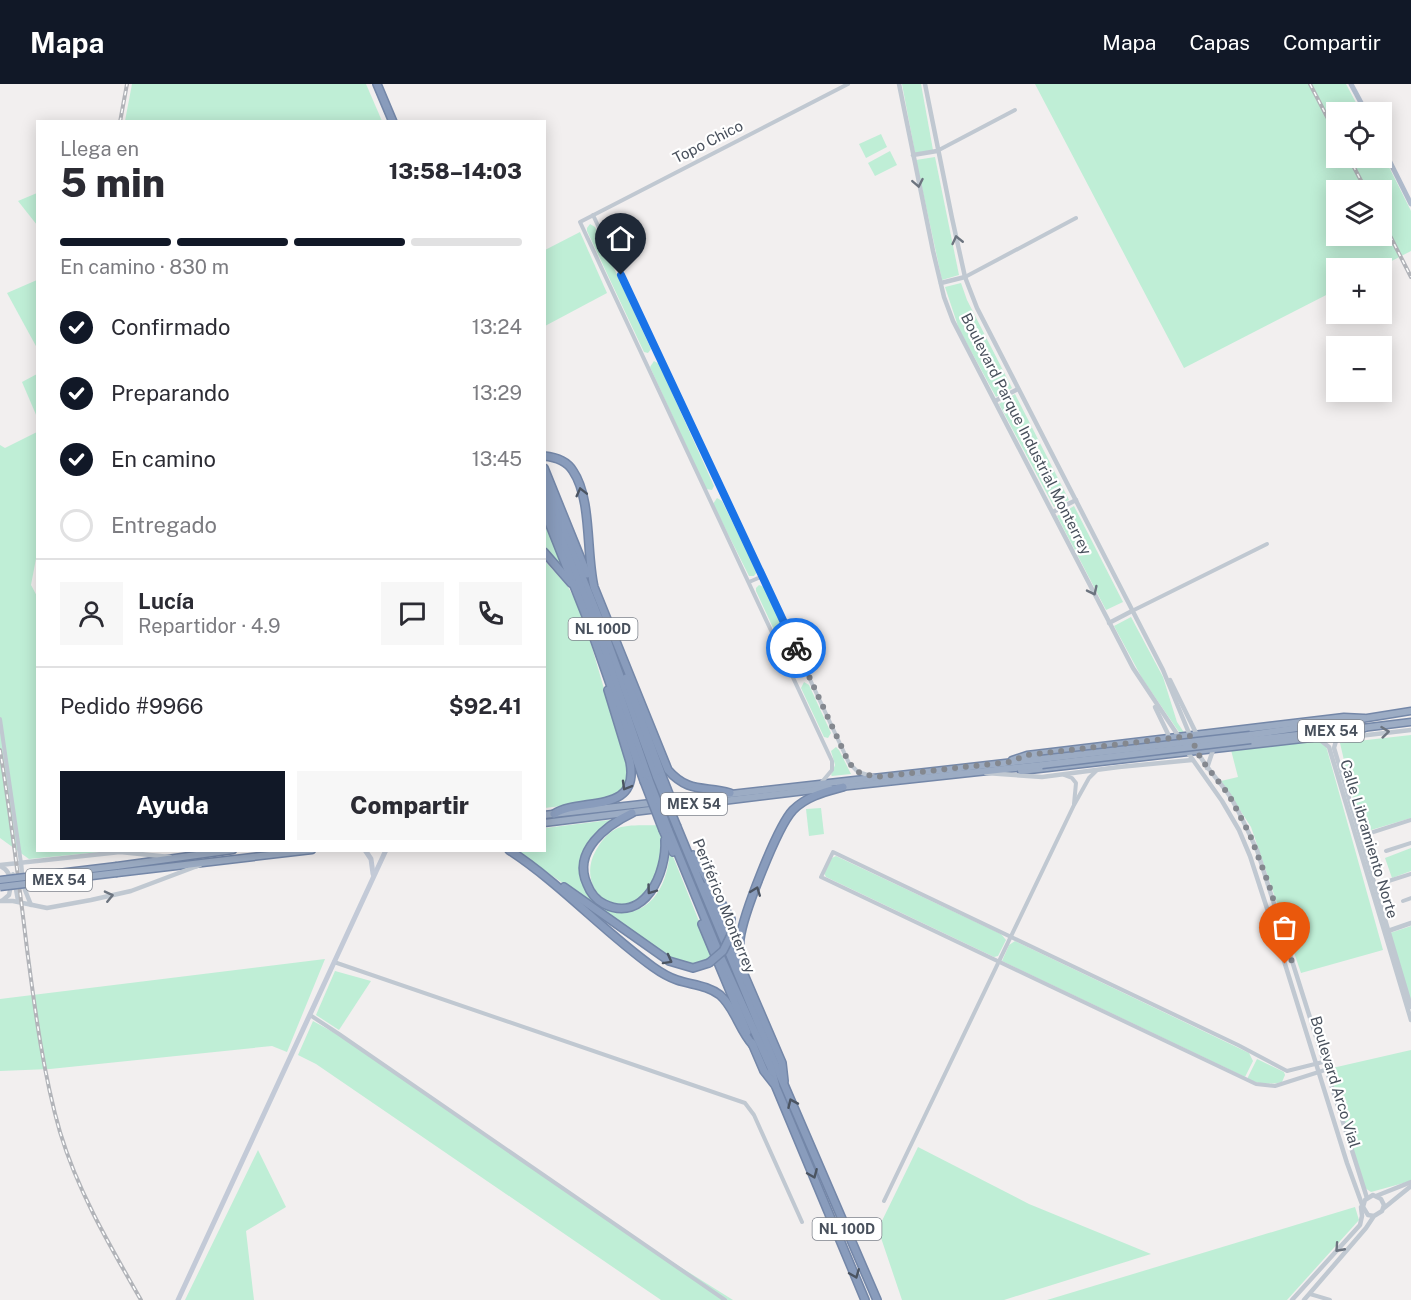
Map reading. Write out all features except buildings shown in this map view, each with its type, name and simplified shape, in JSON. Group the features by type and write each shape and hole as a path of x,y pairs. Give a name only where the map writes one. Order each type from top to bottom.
{"highway":[{"path":"378,84 392,120"},
{"path":"383,84 397,120"},
{"path":"546,456 559,459 569,466 578,482 586,515 589,566 594,587"},
{"path":"546,473 594,587 660,777"},
{"name":"Periférico Monterrey","path":"546,488 865,1300"},
{"name":"Periférico Monterrey","path":"546,501 596,625 646,781 666,831 722,960 878,1300"},
{"path":"546,515 646,781"},
{"path":"546,554 569,580 578,596"},
{"path":"610,630 668,770 691,787 730,793"},
{"path":"554,814 568,808 612,801 626,790 630,779 630,762 614,714 598,650"},
{"name":"MEX 54","path":"1250,737 1411,711"},
{"path":"1009,762 1027,755 1344,717 1364,718"},
{"name":"MEX 54","path":"546,823 999,770 1042,762 1250,737 1411,722"},
{"path":"999,770 1035,771 1197,753 1311,738 1365,728"},
{"path":"1208,733 1208,743 1213,750"},
{"path":"1166,739 1172,741 1175,747 1174,752 1168,756"},
{"name":"MEX 54","path":"546,815 1009,762 1042,762"},
{"path":"750,987 741,958 741,932 781,828 789,815 804,802 815,795 843,787"},
{"path":"632,813 605,830 593,843 585,860 583,872 585,879 593,895 602,903 615,907 626,907 645,898 655,886 662,871 666,831"},
{"path":"679,826 782,1063 780,1086"},
{"path":"666,831 764,1071 780,1086"},
{"name":"MEX 54","path":"0,887 220,852"},
{"name":"MEX 54","path":"0,880 293,852"},
{"path":"512,852 550,880 652,966 671,977 704,987 720,995 753,1045"},
{"path":"550,880 575,894 669,961 693,968 710,963 723,951 730,935 731,919 693,855"}],"main road":[{"path":"1350,84 1360,102"},
{"path":"1392,164 1411,201"},
{"path":"366,852 371,859 373,876"},
{"path":"178,1300 385,852"}],"street":[{"name":"Topo Chico","path":"749,582 580,222 848,84"},
{"name":"Boulevard Parque Industrial Monterrey","path":"899,84 941,283 953,321 1109,623 1148,694 1179,738"},
{"name":"Boulevard Parque Industrial Monterrey","path":"925,84 937,151 965,277 981,318 1132,611 1173,685 1193,735"},
{"path":"913,155 937,151 1015,110"},
{"path":"593,215 849,763 858,772 876,777"},
{"path":"941,283 965,277 1076,218"},
{"path":"995,401 1018,389"},
{"path":"1053,512 1076,500"},
{"path":"1109,623 1267,544"},
{"path":"763,576 749,582 833,763 831,772 821,783"},
{"path":"1148,694 1166,727 1168,734 1166,739"},
{"path":"0,719 21,863 22,885 31,905"},
{"path":"1311,738 1411,730"},
{"name":"Boulevard Arco Vial","path":"1193,735 1197,753 1229,795 1257,850 1367,1198"},
{"name":"Calle Libramiento Norte","path":"1359,735 1340,739 1334,744 1334,750 1361,836 1370,875 1376,885 1411,1020"},
{"name":"Boulevard Arco Vial","path":"1179,738 1239,830 1260,885 1363,1206"},
{"name":"Calle Libramiento Norte","path":"1319,739 1329,747 1387,931"},
{"path":"1207,768 1213,750"},
{"path":"1119,767 1134,759"},
{"path":"980,772 1032,777 1192,760"},
{"path":"884,1201 1074,805 1090,776 1099,769"},
{"path":"1060,774 1070,776 1076,782 1074,805"},
{"path":"1361,836 1411,820"},
{"path":"1386,851 1411,843"},
{"path":"0,865 120,852 182,858"},
{"path":"1323,1062 1284,1071 1238,1045 833,852 821,877 1257,1084 1275,1086 1325,1070"},
{"path":"0,901 50,908 112,896 149,885 188,869 226,859"},
{"path":"0,865 9,873 11,886 8,896 0,901"},
{"path":"13,874 18,902"},
{"path":"1376,885 1411,874"},
{"path":"1403,901 1411,898"},
{"path":"1387,931 1411,923"},
{"name":"Calle Libramiento Norte","path":"1395,961 1411,1007"},
{"path":"334,962 745,1103 754,1115 802,1222"},
{"path":"1285,964 1292,962"},
{"path":"309,1015 725,1300"},
{"path":"1304,1300 1374,1216 1380,1214 1411,1184"},
{"path":"1374,1216 1366,1212 1363,1206 1367,1198 1411,1184"},
{"path":"1376,1196 1382,1199 1384,1208"},
{"path":"1293,1300 1360,1225 1362,1216 1359,1198"},
{"path":"1310,1294 1330,1300"}],"green space":[{"path":"132,84 366,84 382,120 125,120"},
{"path":"902,84 921,84 933,150 915,153"},
{"path":"1035,84 1346,84 1356,102 1326,102 1326,168 1390,168 1411,211 1411,251 1392,261 1392,258 1326,258 1326,295 1184,368"},
{"path":"881,134 887,147 866,158 859,144"},
{"path":"890,151 897,165 875,176 868,163"},
{"path":"935,157 959,275 942,280 916,160"},
{"path":"36,193 36,224 18,201"},
{"path":"590,224 595,227 651,349 648,353 644,352 587,231"},
{"path":"580,232 607,293 546,325 546,249"},
{"path":"36,280 36,346 7,293"},
{"path":"961,283 967,300 1012,388 996,397 959,329 945,287"},
{"path":"654,361 659,364 714,486 712,490 706,489 650,367"},
{"path":"36,375 36,415 22,382"},
{"path":"1015,394 1069,500 1054,507 999,404"},
{"path":"36,432 36,559 31,585 36,594 36,852 101,852 29,859 0,838 0,445 5,448"},
{"path":"717,498 722,501 757,572 754,576 749,576 713,504"},
{"path":"1074,506 1123,602 1106,610 1057,516"},
{"path":"546,517 571,578 546,547"},
{"path":"546,562 568,587 581,610 627,767 625,785 616,795 608,799 546,808"},
{"path":"759,585 764,587 802,669 800,674 794,673 756,591"},
{"path":"1131,617 1163,677 1177,722 1185,734 1181,735 1142,678 1114,626"},
{"path":"804,682 809,685 831,733 828,738 824,737 801,688"},
{"path":"1411,735 1411,818 1361,833 1340,743"},
{"path":"1315,740 1326,746 1383,950 1301,973 1251,827 1221,781 1238,777 1231,750"},
{"path":"836,747 851,774 831,775 835,765 831,751"},
{"path":"821,808 824,834 809,836 806,809"},
{"path":"618,819 602,832 590,849 582,871 585,890 596,904 613,912 632,912 649,902 663,882 670,849 713,956 694,964 675,960 517,852 546,852 546,828"},
{"path":"659,825 662,852 656,879 651,889 635,903 623,906 601,897 590,875 591,862 598,847 609,833 623,827"},
{"path":"1411,848 1411,871 1392,878 1385,858"},
{"path":"836,856 1001,934 1006,940 998,956 994,957 826,877 824,873 832,858"},
{"path":"1411,926 1411,1004 1390,933"},
{"path":"1015,941 1249,1053 1253,1061 1245,1077 1002,961 1009,945"},
{"path":"325,959 287,1052 272,1046 50,1069 0,1071 0,999"},
{"path":"335,971 371,981 339,1030 316,1015"},
{"path":"313,1021 340,1036 626,1233 733,1300 661,1300 316,1064 298,1055"},
{"path":"1411,1050 1411,1181 1371,1192 1365,1188 1328,1069"},
{"path":"1257,1059 1284,1072 1282,1082 1264,1084 1247,1079"},
{"path":"918,1147 1029,1204 1151,1254 1004,1300 902,1300 878,1229"},
{"path":"258,1150 286,1207 246,1231 254,1300 185,1300"},
{"path":"1355,1207 1359,1220 1287,1300 1047,1300"}],"railway":[{"path":"120,120 127,84"},
{"path":"1310,84 1326,115"},
{"path":"1354,168 1361,180"},
{"path":"1392,240 1411,277"},
{"path":"0,750 36,1018 54,1110 67,1154 85,1197 141,1300"}],"way so far":[{"path":"796,648 849,763 858,772 876,777 1009,762 1027,755 1190,736 1197,753 1229,795 1257,850 1292,962 1285,964"}],"route":[{"path":"621,275 796,648"}]}
